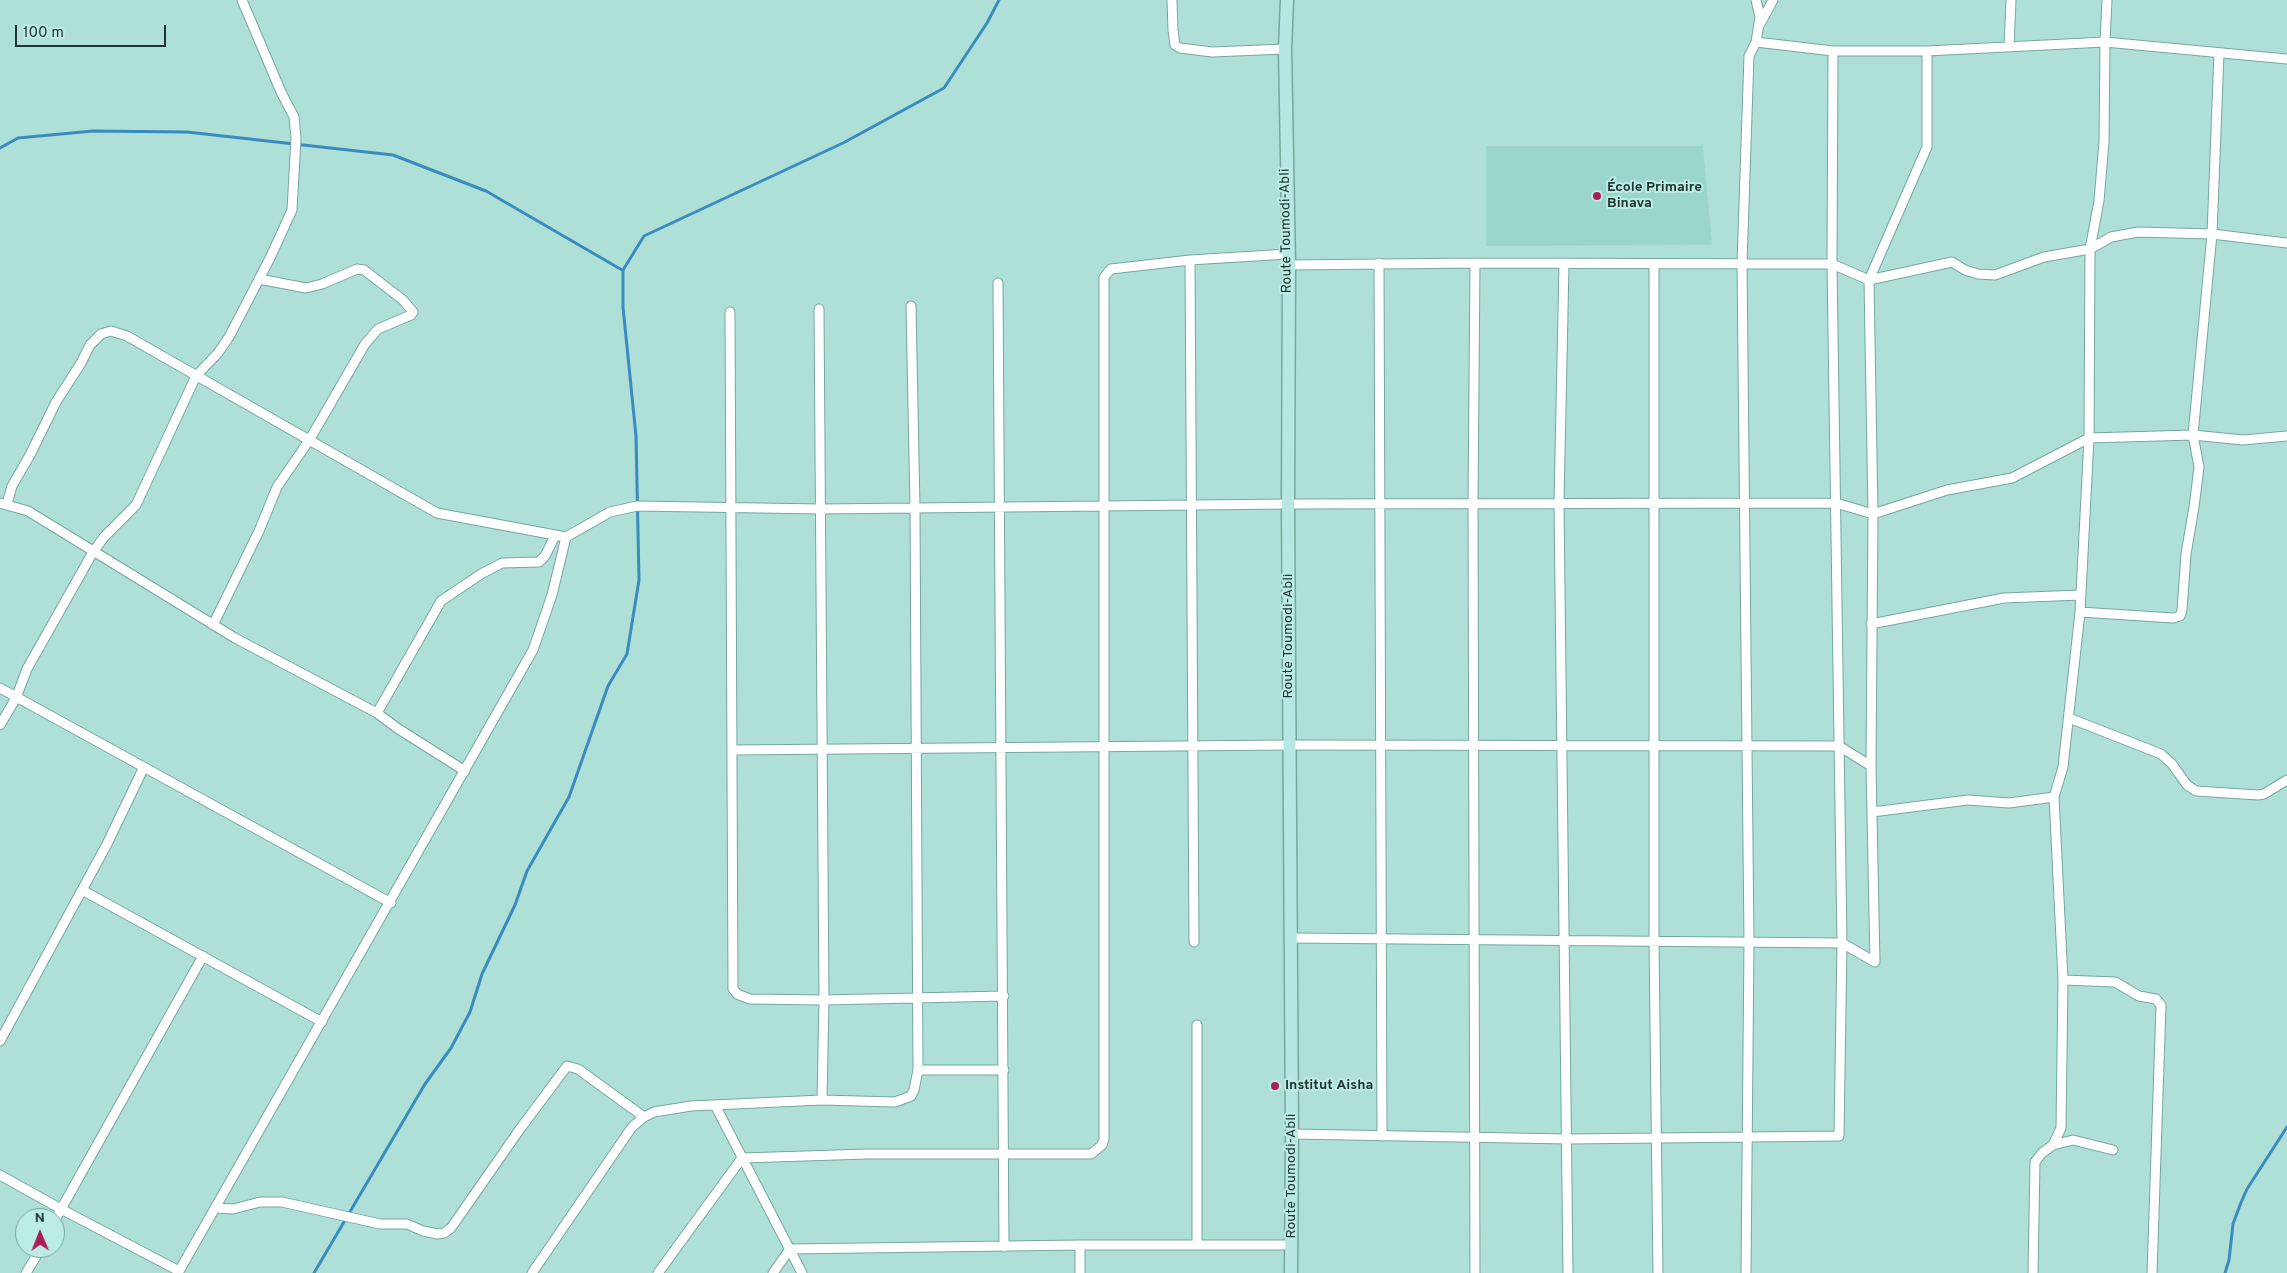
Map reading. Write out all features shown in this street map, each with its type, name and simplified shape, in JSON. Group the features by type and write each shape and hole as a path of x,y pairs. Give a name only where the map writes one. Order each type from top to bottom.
{"street":[{"path":"0,725 16,698 27,670 93,552 104,536 125,518 136,505 196,376 224,344 259,279 292,210 296,138 293,113 281,92 242,0"},
{"path":"1172,0 1172,30 1175,44 1180,48 1212,52 1284,49"},
{"name":"Route Toumodi-Abli","path":"1287,0 1284,49 1289,259 1288,504 1292,938 1291,1273"},
{"path":"1756,0 1760,26"},
{"path":"1746,1273 1749,942 1742,263 1749,56 1756,42 1760,26 1773,0"},
{"path":"2009,46 2011,0"},
{"path":"2053,1145 2061,1128 2063,980 2054,797 2063,766 2080,612 2089,438 2090,248 2099,200 2104,142 2107,0"},
{"path":"1756,42 1833,51 1927,52 2105,42 2287,59"},
{"path":"1292,1134 1568,1139 1839,1136 1842,943 1832,264 1833,51"},
{"path":"1292,938 1842,943 1875,962 1871,766 1873,514 1869,280 1927,147 1927,52"},
{"path":"2080,612 2173,618 2180,616 2182,610 2186,554 2194,507 2198,467 2193,435 2212,234 2219,53"},
{"path":"742,1158 867,1154 1091,1154 1098,1150 1104,1139 1104,277 1111,269 1190,260 1289,259 1379,263 1832,264 1869,280 1952,262 1964,270 1978,274 1995,275 2044,257 2090,248 2111,237 2138,232 2212,234 2287,243"},
{"path":"1190,260 1194,942"},
{"path":"1379,263 1383,939 1382,1136"},
{"path":"1475,263 1473,504 1475,1273"},
{"path":"1564,264 1559,503 1566,940 1568,1273"},
{"path":"1654,264 1654,942 1658,1273"},
{"path":"213,625 277,487 310,439 370,336 390,323 411,315 413,312 403,300 371,274 360,269 322,284 306,288 259,279"},
{"path":"998,283 1004,996 1004,1247"},
{"path":"532,1273 632,1127 644,1117 654,1112 674,1108 822,1100 895,1102 910,1096 914,1090 918,1070 915,508 911,306"},
{"path":"819,309 824,1000 822,1100"},
{"path":"730,312 733,988 737,994 750,999 824,1000 1004,996"},
{"path":"465,771 397,728 377,713 213,625 28,511 3,504 56,402 90,345 101,334 111,332 127,336 437,513 566,537 592,521 623,508 637,506 821,509 1288,504 1836,503 1873,514 1947,490 2012,478 2089,438 2193,435 2243,440 2287,436"},
{"path":"377,713 441,601 481,574 502,563 539,562 546,556 556,536"},
{"path":"65,1211 179,1272 533,650 552,595 566,537"},
{"path":"1871,624 2004,598 2081,595"},
{"path":"0,688 391,902"},
{"path":"2069,718 2160,754 2172,764 2187,785 2196,791 2258,795 2264,794 2287,780"},
{"path":"732,750 1290,745 1839,746 1871,766"},
{"path":"0,1041 82,890 144,767"},
{"path":"1872,812 1968,800 2009,803 2054,797"},
{"path":"82,890 322,1022"},
{"path":"62,1208 203,956"},
{"path":"2063,980 2115,982 2139,996 2156,999 2161,1005 2152,1273"},
{"path":"1197,1025 1197,1244"},
{"path":"217,1208 232,1209 260,1202 282,1202 380,1224 407,1224 423,1231 438,1234 444,1233 450,1228 520,1128 567,1066 578,1068 644,1117"},
{"path":"918,1070 1004,1070"},
{"path":"716,1107 802,1273"},
{"path":"2033,1273 2034,1162 2053,1145 2073,1140 2113,1150"},
{"path":"658,1273 742,1158"},
{"path":"0,1175 59,1208"},
{"path":"790,1249 1197,1244 1291,1245"},
{"path":"1080,1245 1080,1273"},
{"path":"773,1273 790,1249"},
{"path":"26,1273 35,1258"}],"shaded area":[{"name":"École Primaire Binava","path":"1486,146 1703,146 1712,245 1486,246"}],"waterway":[{"path":"314,1273 425,1084 451,1048 470,1012 482,974 515,905 527,871 569,797 608,686 627,654 639,580 636,436 623,307 623,270 644,236 843,143 944,88 987,23 999,0"},
{"path":"0,148 18,138 93,131 187,132 393,155 486,191 622,270"},
{"path":"2225,1273 2229,1260 2233,1224 2240,1205 2247,1189 2287,1127"}],"place":[{"name":"École Primaire Binava","path":"1597,196"},
{"name":"Institut Aisha","path":"1275,1086"}]}
